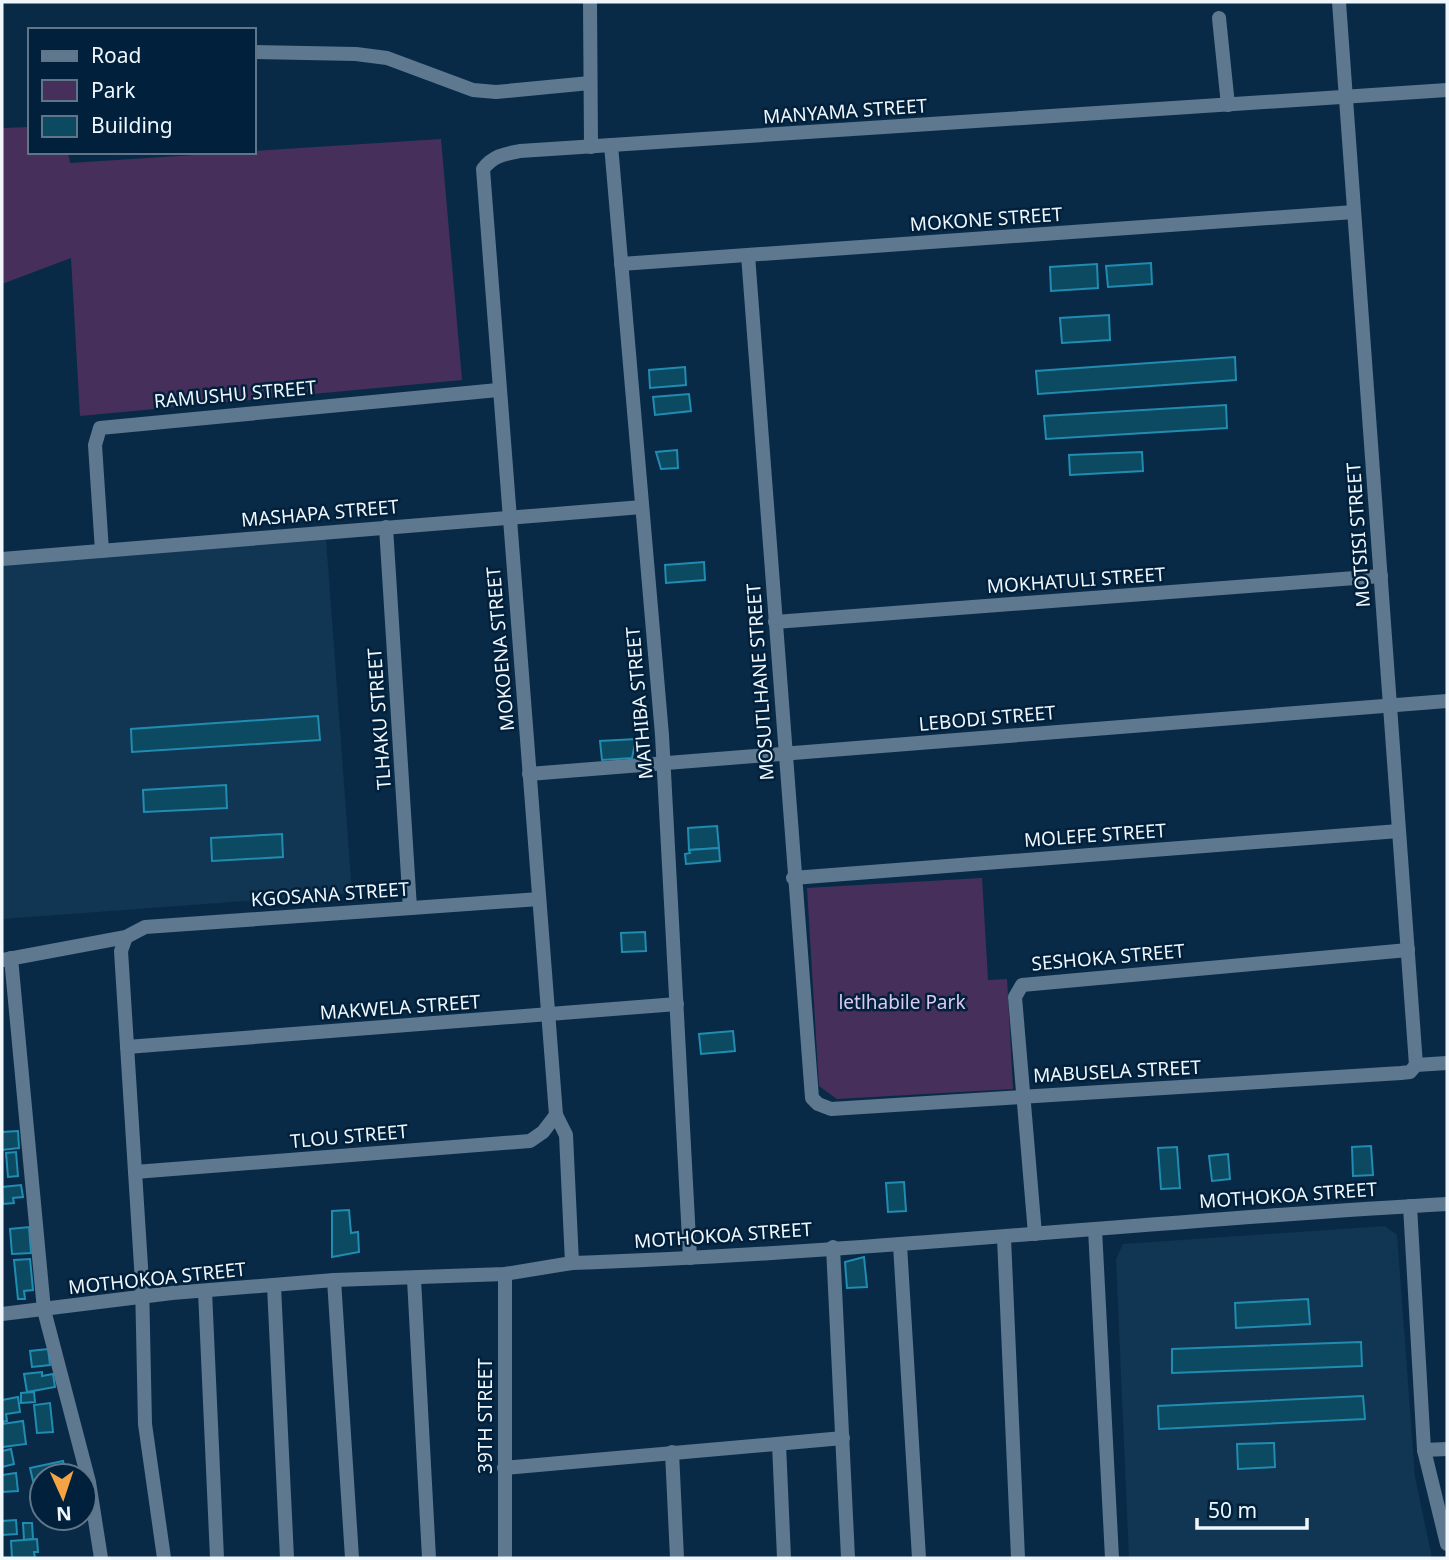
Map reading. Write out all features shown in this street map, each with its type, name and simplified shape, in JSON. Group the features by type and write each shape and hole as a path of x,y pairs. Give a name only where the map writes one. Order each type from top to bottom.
{"street":[{"path":"590,2 591,147"},
{"name":"MOTSISI STREET","path":"1339,2 1416,1065"},
{"path":"1219,18 1228,105"},
{"path":"256,52 356,54 387,58 454,84 496,92 591,88"},
{"name":"MANYAMA STREET","path":"482,181 483,169 489,161 503,154 1447,90"},
{"name":"MATHIBA STREET","path":"611,145 664,763 690,1258"},
{"name":"MOKOENA STREET","path":"482,181 556,1115 566,1135 572,1263"},
{"name":"MOKONE STREET","path":"621,264 1354,212"},
{"name":"MOSUTLHANE STREET","path":"748,255 809,1087 818,1104"},
{"name":"RAMUSHU STREET","path":"102,551 95,444 100,428 498,390"},
{"name":"MASHAPA STREET","path":"2,559 642,507"},
{"name":"TLHAKU STREET","path":"386,527 410,908"},
{"name":"MOKHATULI STREET","path":"775,622 1381,576"},
{"name":"LEBODI STREET","path":"529,774 1447,701"},
{"name":"MOLEFE STREET","path":"793,878 1399,831"},
{"name":"KGOSANA STREET","path":"7,959 126,937 145,927 539,899"},
{"path":"126,937 121,951 135,1172 145,1424 164,1558"},
{"name":"SESHOKA STREET","path":"1035,1234 1015,997 1022,985 1408,950"},
{"path":"7,959 44,1310 89,1482 101,1558"},
{"name":"MAKWELA STREET","path":"127,1047 677,1004"},
{"name":"MABUSELA STREET","path":"818,1104 831,1109 1401,1073 1410,1072 1416,1065 1447,1063"},
{"name":"TLOU STREET","path":"135,1172 530,1141 543,1132 556,1115"},
{"name":"MOTHOKOA STREET","path":"2,1314 141,1297 334,1280 505,1274 572,1263 1004,1238 1447,1204"},
{"path":"1410,1206 1424,1450 1447,1544"},
{"path":"1095,1229 1112,1558"},
{"path":"1004,1238 1018,1558"},
{"path":"900,1245 919,1558"},
{"path":"833,1247 848,1558"},
{"name":"39TH STREET","path":"505,1274 505,1558"},
{"path":"414,1279 429,1558"},
{"path":"334,1280 352,1558"},
{"path":"274,1286 287,1558"},
{"path":"205,1291 217,1558"},
{"path":"504,1468 843,1438"},
{"path":"779,1444 784,1558"},
{"path":"1424,1450 1447,1449"},
{"path":"673,1452 677,1558"}],"shaded area":[{"path":"326,538 352,893 2,919 2,565"},
{"path":"1385,1226 1397,1235 1415,1477 1432,1558 1129,1558 1116,1259 1123,1244"}],"green space":[{"path":"28,127 28,154 68,154 70,163 209,154 256,154 256,151 441,139 462,380 80,416 71,258 2,284 2,128"},
{"name":"letlhabile Park","path":"982,878 988,980 1007,979 1013,1089 837,1099 819,1086 807,888"}],"building":[{"path":"1151,263 1152,284 1108,287 1106,266"},
{"path":"1097,264 1098,288 1051,291 1050,267"},
{"path":"1109,315 1110,340 1062,343 1060,318"},
{"path":"1235,357 1236,380 1038,394 1036,371"},
{"path":"685,367 686,385 650,388 649,370"},
{"path":"689,394 691,411 655,415 653,397"},
{"path":"1226,405 1227,428 1046,439 1044,416"},
{"path":"677,450 678,468 661,469 656,452"},
{"path":"1142,452 1143,471 1070,475 1069,455"},
{"path":"704,562 705,580 666,583 665,565"},
{"path":"318,716 320,740 132,752 131,729"},
{"path":"636,739 632,758 602,760 600,741"},
{"path":"226,785 227,808 144,812 143,790"},
{"path":"717,826 719,848 689,850 688,828"},
{"path":"282,834 283,857 212,861 211,838"},
{"path":"719,848 720,861 686,864 685,854 690,853 689,850"},
{"path":"645,932 646,951 622,952 621,933"},
{"path":"733,1031 735,1051 701,1054 699,1034"},
{"path":"18,1131 19,1148 2,1150 2,1132"},
{"path":"1371,1146 1373,1175 1353,1176 1352,1147"},
{"path":"1177,1147 1180,1188 1161,1189 1158,1148"},
{"path":"16,1152 18,1176 8,1177 6,1153"},
{"path":"1228,1154 1230,1179 1212,1181 1209,1156"},
{"path":"904,1182 906,1211 888,1212 886,1183"},
{"path":"21,1185 23,1197 13,1198 14,1203 3,1204 2,1187"},
{"path":"349,1210 351,1233 358,1232 359,1252 332,1257 332,1211"},
{"path":"29,1227 31,1253 12,1254 10,1229"},
{"path":"864,1257 867,1287 847,1288 845,1262"},
{"path":"30,1259 33,1290 24,1291 25,1299 18,1299 14,1260"},
{"path":"1308,1299 1310,1324 1236,1328 1235,1303"},
{"path":"1361,1342 1362,1366 1172,1373 1172,1349"},
{"path":"48,1349 50,1365 32,1367 30,1351"},
{"path":"42,1372 42,1376 53,1374 55,1387 27,1392 24,1374"},
{"path":"34,1392 35,1402 21,1403 21,1393"},
{"path":"1363,1396 1365,1419 1159,1429 1158,1406"},
{"path":"18,1397 20,1412 6,1414 7,1421 2,1422 2,1400"},
{"path":"50,1403 53,1432 37,1433 34,1405"},
{"path":"23,1421 26,1444 2,1447 2,1424"},
{"path":"1274,1443 1275,1467 1238,1469 1237,1444"},
{"path":"11,1449 14,1464 2,1467 2,1451"},
{"path":"16,1473 18,1491 2,1492 2,1475"},
{"path":"16,1520 17,1534 2,1535 2,1521"},
{"path":"23,1523 28,1523 28,1532 33,1532 33,1539 24,1540"},
{"path":"37,1539 38,1552 34,1552 35,1558 12,1558 11,1541"}]}
